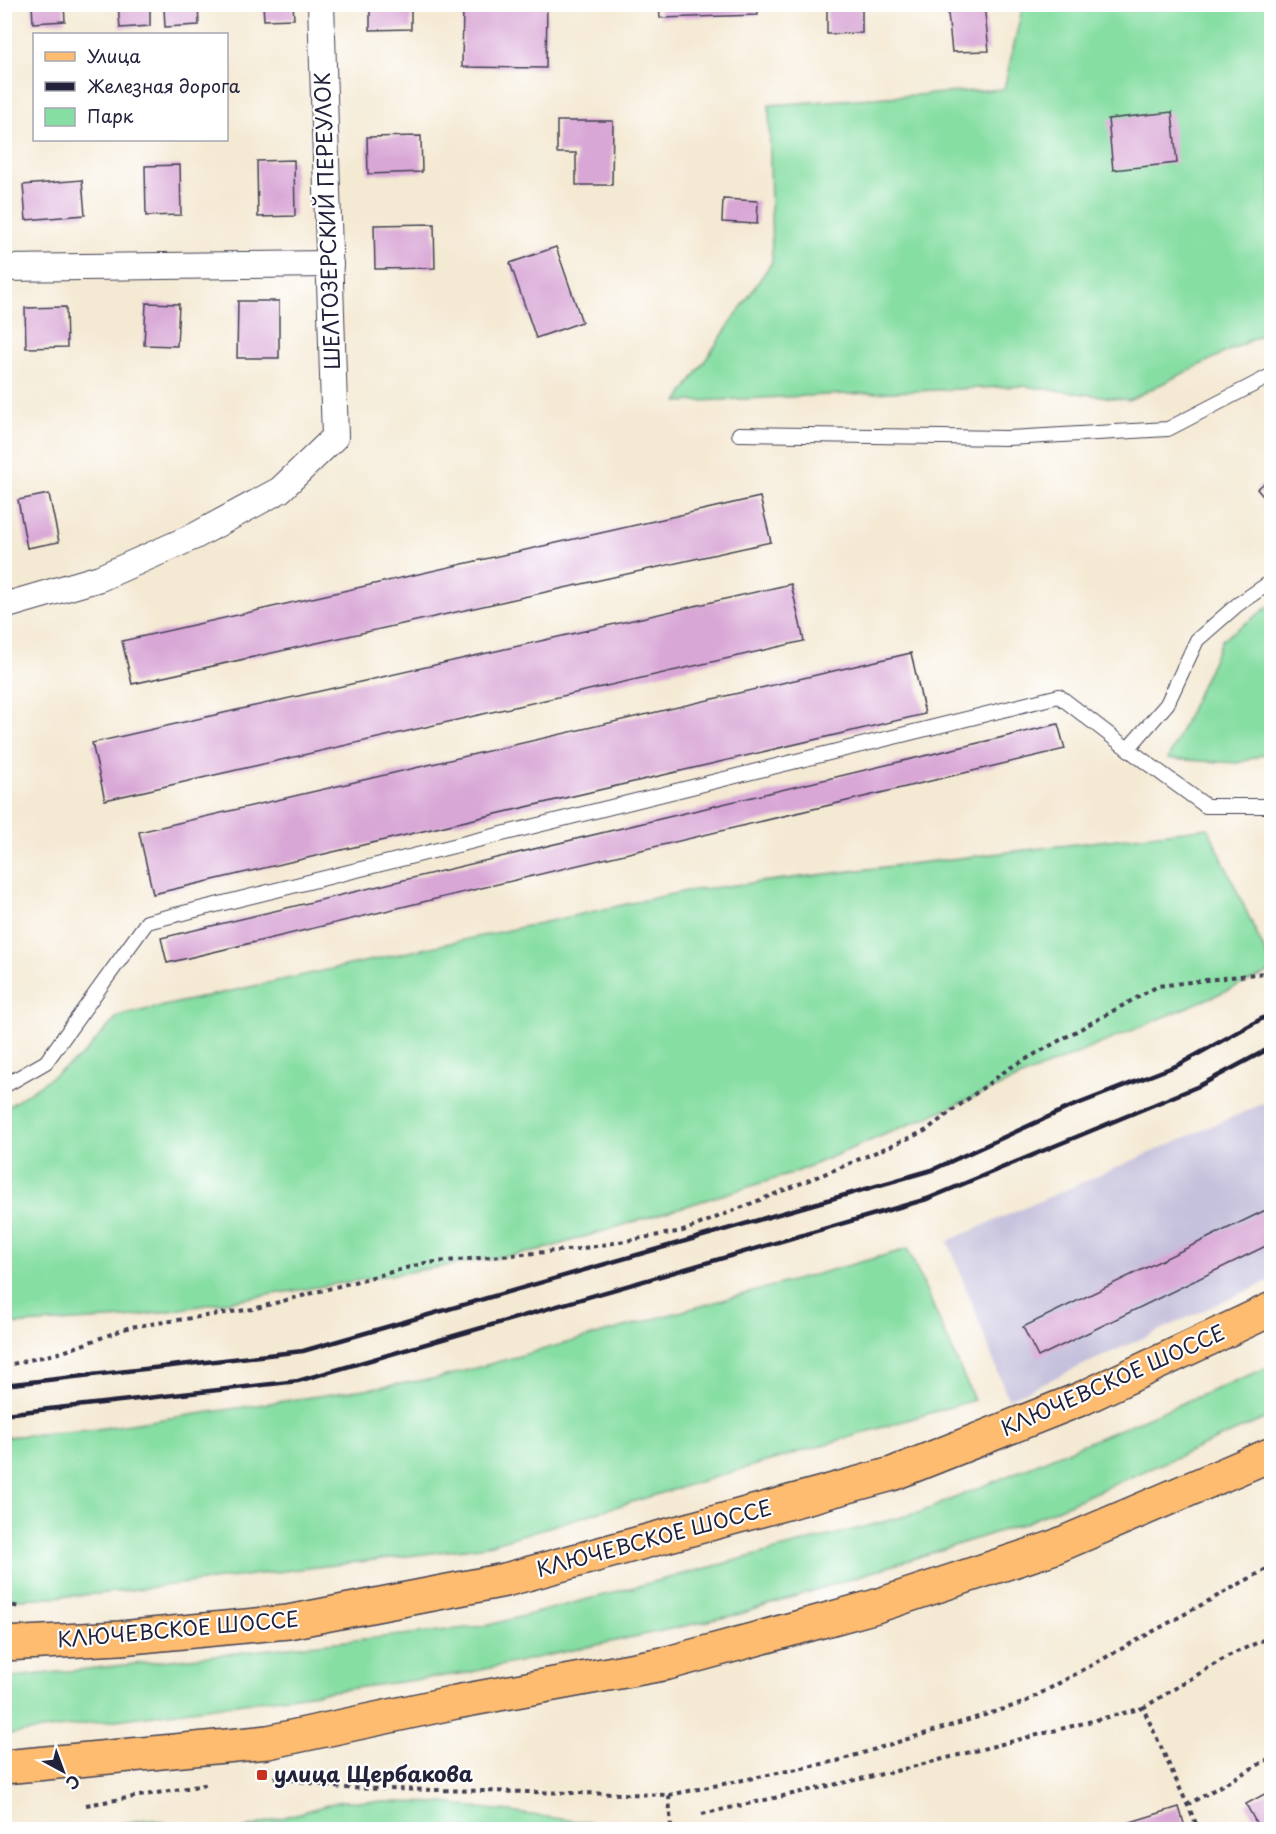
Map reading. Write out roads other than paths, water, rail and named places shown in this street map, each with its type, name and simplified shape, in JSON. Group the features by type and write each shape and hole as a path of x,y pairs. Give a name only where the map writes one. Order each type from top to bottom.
{"main road":[{"name":"КЛЮЧЕВСКОЕ ШОССЕ","path":"4,1644 120,1638 288,1622 505,1580 892,1474 1083,1398 1272,1309"},
{"path":"4,1767 268,1742 456,1702 668,1663 873,1607 1052,1548 1272,1454"}],"street":[{"name":"ШЕЛТОЗЕРСКИЙ ПЕРЕУЛОК","path":"4,606 100,578 195,536 280,490 335,437 321,4"},
{"path":"4,268 330,264"}],"lane":[{"path":"739,434 1008,438 1168,429 1272,375"},
{"path":"1128,749 1167,704 1197,640 1237,605 1272,581"},
{"path":"4,1086 46,1062 147,922 1059,696 1206,806 1268,806 1272,804"}],"railway":[{"path":"4,1385 303,1351 932,1170 1070,1107 1178,1065 1272,1013"},
{"path":"4,1414 298,1381 927,1199 1199,1086 1272,1047"}],"place":[{"name":"улица Щербакова","path":"262,1775"}]}
